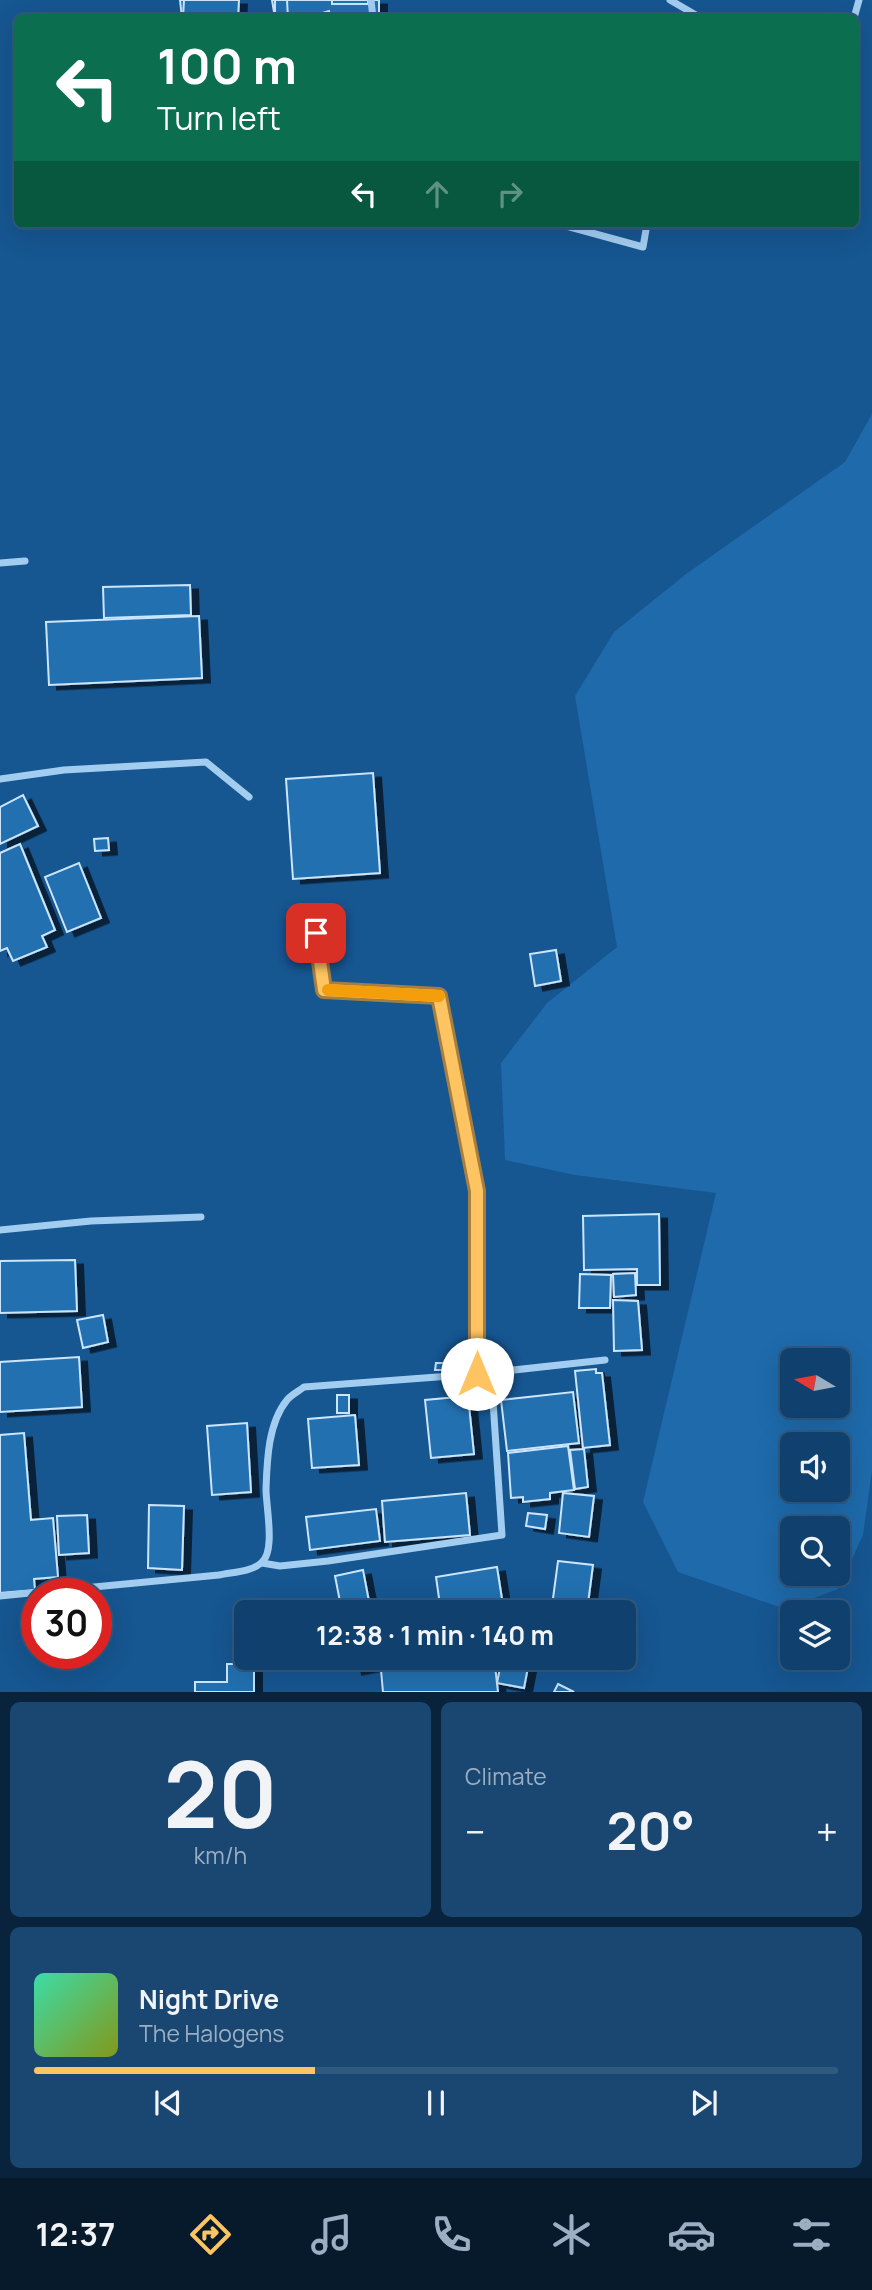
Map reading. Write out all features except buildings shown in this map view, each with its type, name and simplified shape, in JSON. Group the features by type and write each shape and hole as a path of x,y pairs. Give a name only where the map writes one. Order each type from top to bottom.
{"street":[{"path":"670,0 691,14"},
{"path":"573,228 642,247 647,228"},
{"path":"0,563 25,561"},
{"path":"0,779 64,770 206,762 249,797"},
{"path":"316,933 324,990 439,996 477,1191 477,1374"},
{"path":"0,1230 91,1221 201,1217"},
{"path":"0,1596 219,1575 262,1563 267,1557 269,1545 266,1490 271,1438 275,1422 287,1400 304,1387 477,1374 605,1360"},
{"path":"262,1563 280,1566 328,1561 502,1535 491,1372"}],"shaded area":[{"path":"872,414 872,1471 863,1535 850,1563 850,1516 780,1516 780,1586 839,1586 838,1589 809,1600 780,1600 780,1607 678,1572 643,1502 716,1193 575,1175 505,1160 501,1063 547,1003 617,947 575,696 614,632 686,574 845,462"}],"slow traffic":[{"path":"328,990 439,996"}],"route":[{"path":"316,933 324,990 439,996 477,1191 477,1374"}]}
